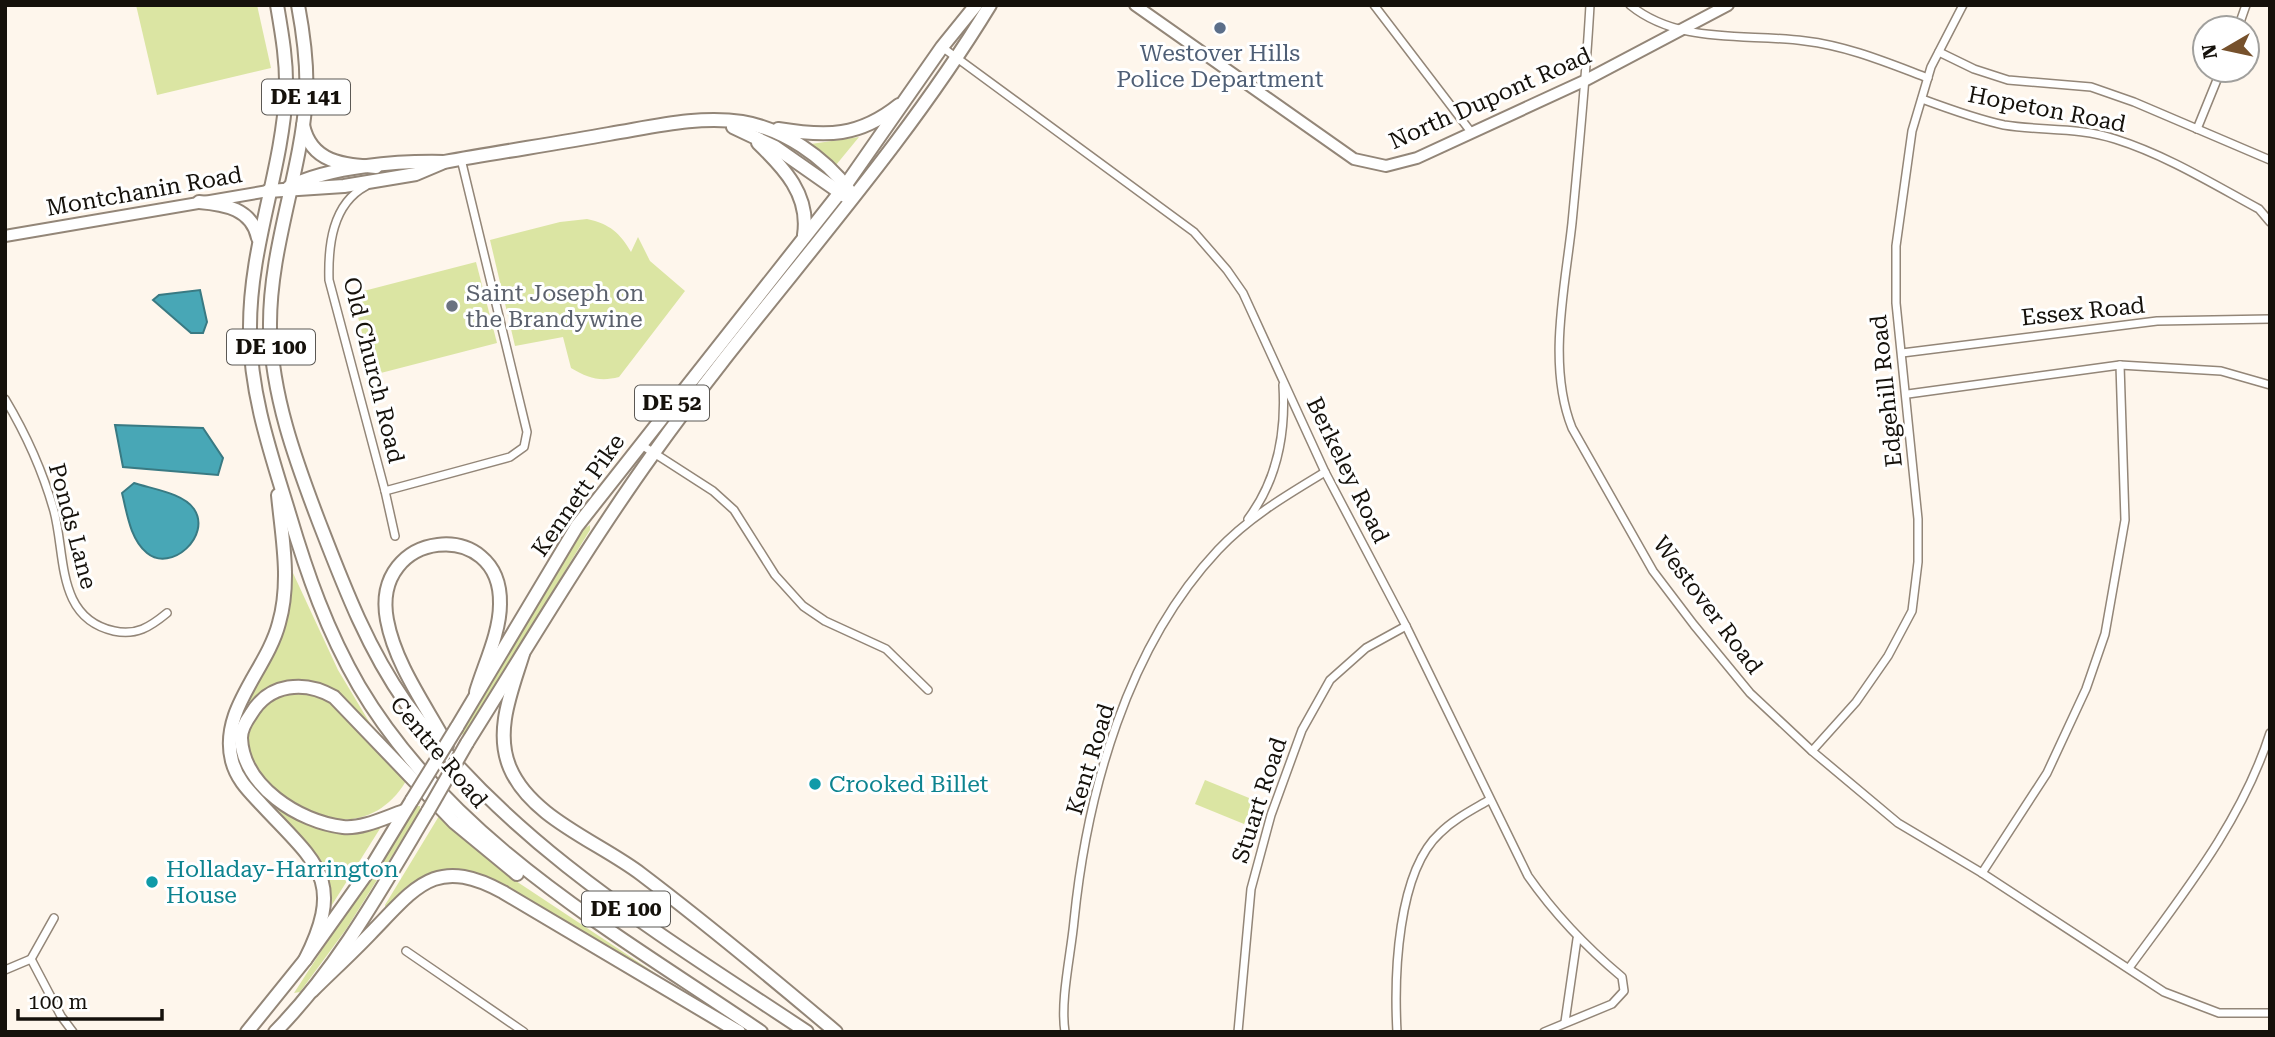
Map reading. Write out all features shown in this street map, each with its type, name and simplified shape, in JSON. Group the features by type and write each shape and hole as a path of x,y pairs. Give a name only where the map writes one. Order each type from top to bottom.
{"main road":[{"name":"DE 141","path":"258,238 285,93 285,50 277,5"},
{"name":"DE 141","path":"289,187 303,125 307,68 298,5"},
{"name":"Kennett Pike","path":"247,1032 305,960 372,866 577,526 842,189 911,96 942,47 976,5"},
{"name":"Kennett Pike","path":"275,1032 312,992 375,901 467,743 653,453 856,199 957,59 990,5"},
{"name":"North Dupont Road","path":"1135,5 1360,162 1386,166 1402,164 1586,80 1728,5"},
{"path":"749,128 806,135 844,133 881,117 911,96"},
{"name":"Montchanin Road","path":"5,236 268,191 289,187 314,177 408,161 444,162 702,121 749,128 804,148 842,189 856,199"},
{"path":"303,125 308,140 325,159 343,164 376,167"},
{"path":"749,128 790,178 804,209 804,236"},
{"name":"Montchanin Road","path":"289,187 320,189 386,179 416,174 444,162"},
{"name":"Centre Road","path":"289,187 271,290 271,350 281,411 312,502 354,610 386,671 406,702 461,770 500,810 577,874 658,933 807,1032"},
{"path":"199,202 227,206 241,212 251,221 258,238"},
{"name":"Centre Road","path":"258,238 250,304 254,374 275,466 318,604 354,677 383,722 425,773 490,841 594,920 761,1032"},
{"path":"275,466 284,558 284,594 270,650 233,718 229,738 232,761 240,781 319,870 325,892 325,912 319,933 305,960"},
{"path":"461,770 407,672 386,618 386,597 391,576 415,550 431,544 453,544 471,550 490,566 499,587 500,607 476,692"},
{"path":"523,654 505,714 508,765 519,786 539,808 639,872 836,1032"},
{"path":"408,805 345,827 295,812 262,785 247,766 241,734 257,704 276,689 289,687 318,687 334,697 480,846 558,902 594,920"},
{"path":"312,992 415,888 438,878 463,875 477,878 503,892 739,1032"}],"street":[{"path":"1374,5 1471,132"},
{"name":"Westover Road","path":"1590,5 1586,80 1563,309 1560,362 1563,407 1572,428 1653,570 1750,693 1812,751 1898,822 1982,873 2164,992 2207,1010 2230,1015 2270,1013"},
{"path":"1630,5 1678,31 1799,40 1838,47 1928,78"},
{"name":"Edgehill Road","path":"1812,751 1856,702 1894,647 1912,611 1918,562 1918,519 1908,394 1896,303 1895,246 1905,164 1922,99 1939,52 1963,5"},
{"name":"Berkeley Road","path":"942,47 1194,232 1243,293 1325,472 1406,626 1528,876 1554,913 1577,939 1622,978 1624,992 1612,1004 1565,1022"},
{"name":"Hopeton Road","path":"1939,52 1974,69 2008,80 2091,87 2270,160"},
{"path":"2197,129 2215,84"},
{"name":"Hopeton Road","path":"1922,99 1969,116 2006,125 2075,129 2114,138 2165,158 2259,209 2270,222"},
{"name":"Old Church Road","path":"386,179 356,191 342,207 328,261 329,280 385,491 510,457 524,447 527,432 461,159"},
{"name":"Essex Road","path":"1902,353 2157,321 2270,319"},
{"path":"1908,394 2120,365 2221,371 2270,385"},
{"path":"1982,873 2047,773 2086,689 2105,634 2124,520 2120,365"},
{"name":"Kent Road","path":"1065,1032 1084,847 1111,744 1135,680 1162,626 1189,584 1261,502 1272,478 1284,422 1283,380"},
{"name":"Ponds Lane","path":"5,398 30,444 45,484 55,514 64,577 78,609 107,629 129,633 152,625 167,613"},
{"path":"640,443 713,491 734,510 793,598 825,621 886,649 928,690"},
{"name":"Kent Road","path":"1239,530 1261,511 1325,472"},
{"path":"385,491 396,536"},
{"name":"Stuart Road","path":"1238,1032 1251,889 1271,815 1303,730 1329,680 1366,648 1406,626"},
{"path":"2129,968 2205,864 2266,760 2270,733"},
{"path":"1397,1032 1403,912 1410,879 1418,862 1438,834 1489,800"},
{"path":"5,970 31,959 54,918"},
{"path":"1544,1032 1565,1022 1577,939"},
{"path":"405,951 524,1032"},
{"path":"31,959 61,1016 73,1032"}],"green space":[{"path":"136,5 257,5 271,68 157,95"},
{"path":"859,137 836,165 811,144"},
{"path":"587,219 614,230 631,252 638,237 650,261 685,291 619,377 594,378 571,368 563,337 515,346 490,240 560,222"},
{"path":"476,262 497,343 373,375 352,294"},
{"path":"590,525 590,530 470,727 465,734 460,735 582,530"},
{"path":"293,573 338,670 371,725 368,726 350,705 328,688 303,680 289,680 275,685 247,702 288,574"},
{"path":"291,692 324,695 406,781 387,803 365,816 342,819 318,815 294,804 274,788 258,767 247,743 252,725 261,711 274,700"},
{"path":"1205,780 1254,800 1244,824 1195,804"},
{"path":"267,798 347,832 381,827 330,908 322,877 307,848"},
{"path":"415,806 420,806 420,811 347,928 300,992 294,993"},
{"path":"439,816 504,873 679,989 481,876 452,871 428,877 406,891 386,912 385,905"}],"water":[{"path":"200,290 207,322 203,333 191,333 153,300 159,295"},
{"path":"115,425 203,428 223,458 218,475 123,467"},
{"path":"134,483 175,495 194,509 198,530 186,549 177,555 157,558 141,547 130,525 122,493"}],"place":[{"name":"Westover Hills Police Department","path":"1220,28"},
{"name":"Saint Joseph on the Brandywine","path":"452,306"},
{"name":"Crooked Billet","path":"815,784"},
{"name":"Holladay-Harrington House","path":"152,882"}]}
